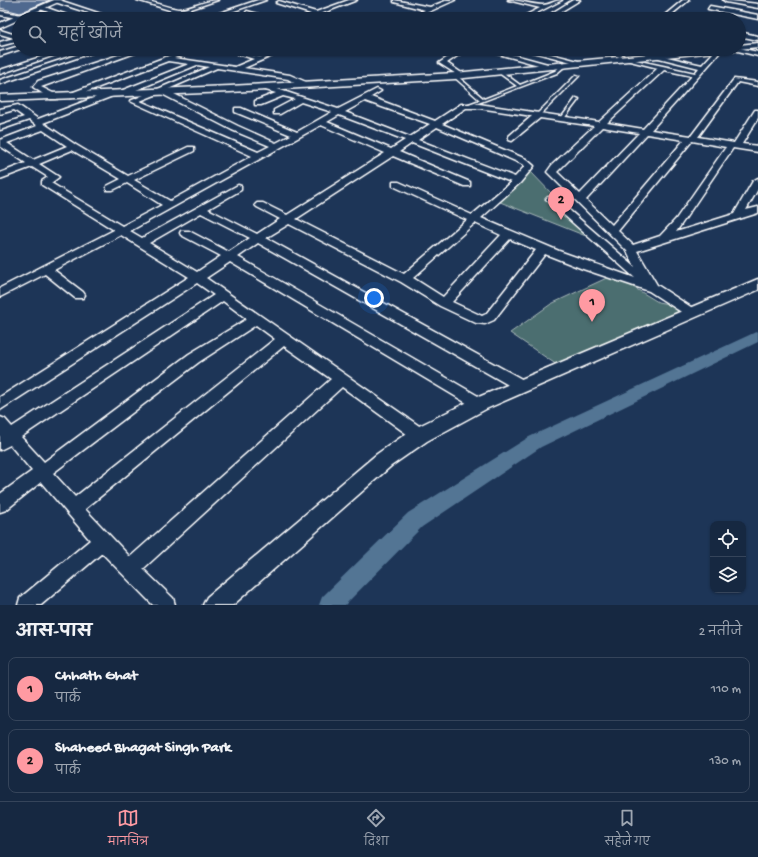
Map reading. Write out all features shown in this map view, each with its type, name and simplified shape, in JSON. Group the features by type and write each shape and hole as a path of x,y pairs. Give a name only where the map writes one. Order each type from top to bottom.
{"street":[{"path":"140,0 179,11 215,0"},
{"path":"226,12 263,0"},
{"path":"322,12 354,0"},
{"path":"425,12 452,0"},
{"path":"512,0 545,7"},
{"path":"535,12 559,0"},
{"path":"557,12 577,0"},
{"path":"671,12 686,0"},
{"path":"726,0 740,1 758,6"},
{"path":"33,12 59,1 92,12"},
{"path":"396,1 430,10"},
{"path":"710,8 729,12 740,1"},
{"path":"290,6 302,2"},
{"path":"279,3 310,12"},
{"path":"715,3 758,11"},
{"path":"42,8 53,12"},
{"path":"0,13 12,15"},
{"path":"746,15 758,17"},
{"path":"0,26 12,21"},
{"path":"746,21 758,23"},
{"path":"0,32 12,36"},
{"path":"746,35 758,38"},
{"path":"0,44 12,40"},
{"path":"746,46 758,45"},
{"path":"0,54 12,50"},
{"path":"746,52 758,54"},
{"path":"0,72 49,56"},
{"path":"65,56 90,65"},
{"path":"0,82 77,56"},
{"path":"54,97 37,87 41,83 120,56"},
{"path":"67,96 172,56"},
{"path":"250,56 260,59"},
{"path":"235,69 268,56"},
{"path":"453,56 442,63 458,76"},
{"path":"511,56 553,67"},
{"path":"554,56 583,63"},
{"path":"614,56 696,75"},
{"path":"0,98 54,97 265,87 458,76 563,66 620,58 654,56 704,67"},
{"path":"580,200 646,131 713,56"},
{"path":"163,59 294,78 303,84"},
{"path":"198,63 38,122 1,143 54,177 45,182 197,277 420,435"},
{"path":"218,66 134,101 259,156"},
{"path":"653,288 630,250 552,172 555,167 663,67"},
{"path":"612,232 691,138 736,80 758,84"},
{"path":"265,87 339,112 517,181"},
{"path":"159,91 235,128 277,146"},
{"path":"2,289 46,269 123,230 377,92"},
{"path":"258,103 283,93"},
{"path":"365,98 434,123 527,163 530,166 517,181 475,219 405,279"},
{"path":"277,112 301,99"},
{"path":"0,404 459,108 470,105 758,149"},
{"path":"0,112 15,107 73,147 128,178 170,205"},
{"path":"238,110 298,135"},
{"path":"664,239 680,221 758,112"},
{"path":"512,138 538,115"},
{"path":"0,128 38,122"},
{"path":"320,122 468,184"},
{"path":"0,176 73,147"},
{"path":"110,188 191,148"},
{"path":"738,216 758,181"},
{"path":"396,184 543,249 617,278 653,288"},
{"path":"143,242 238,188"},
{"path":"551,199 653,288 690,312"},
{"path":"260,205 405,279 444,303 480,320 485,320 490,317 543,249"},
{"path":"200,209 257,238 522,386"},
{"path":"630,250 758,210"},
{"path":"185,233 228,256 480,404"},
{"path":"444,303 508,234"},
{"path":"46,269 79,295"},
{"path":"215,605 384,460 420,435 480,404 690,312 758,284"},
{"path":"6,439 223,295"},
{"path":"0,504 194,358 256,319"},
{"path":"74,508 284,339"},
{"path":"131,568 341,379"},
{"path":"0,423 6,439 43,472 102,541 131,568 166,605"},
{"path":"27,605 102,541"}],"lane":[{"path":"470,105 556,72 563,66"},
{"path":"500,72 519,86"},
{"path":"458,76 483,100"},
{"path":"538,115 577,76"},
{"path":"562,119 577,99"}],"green space":[{"path":"531,172 596,240 495,200"},
{"path":"613,275 658,302 688,308 685,311 557,365 510,333 551,304"}],"building":[{"path":"0,0 50,0 22,12 0,8"}],"waterway":[{"path":"330,605 415,520 535,442 758,336"}],"place":[{"name":"Shaheed Bhagat Singh Park","path":"561,220"},
{"name":"Chhath Ghat","path":"592,322"}]}
